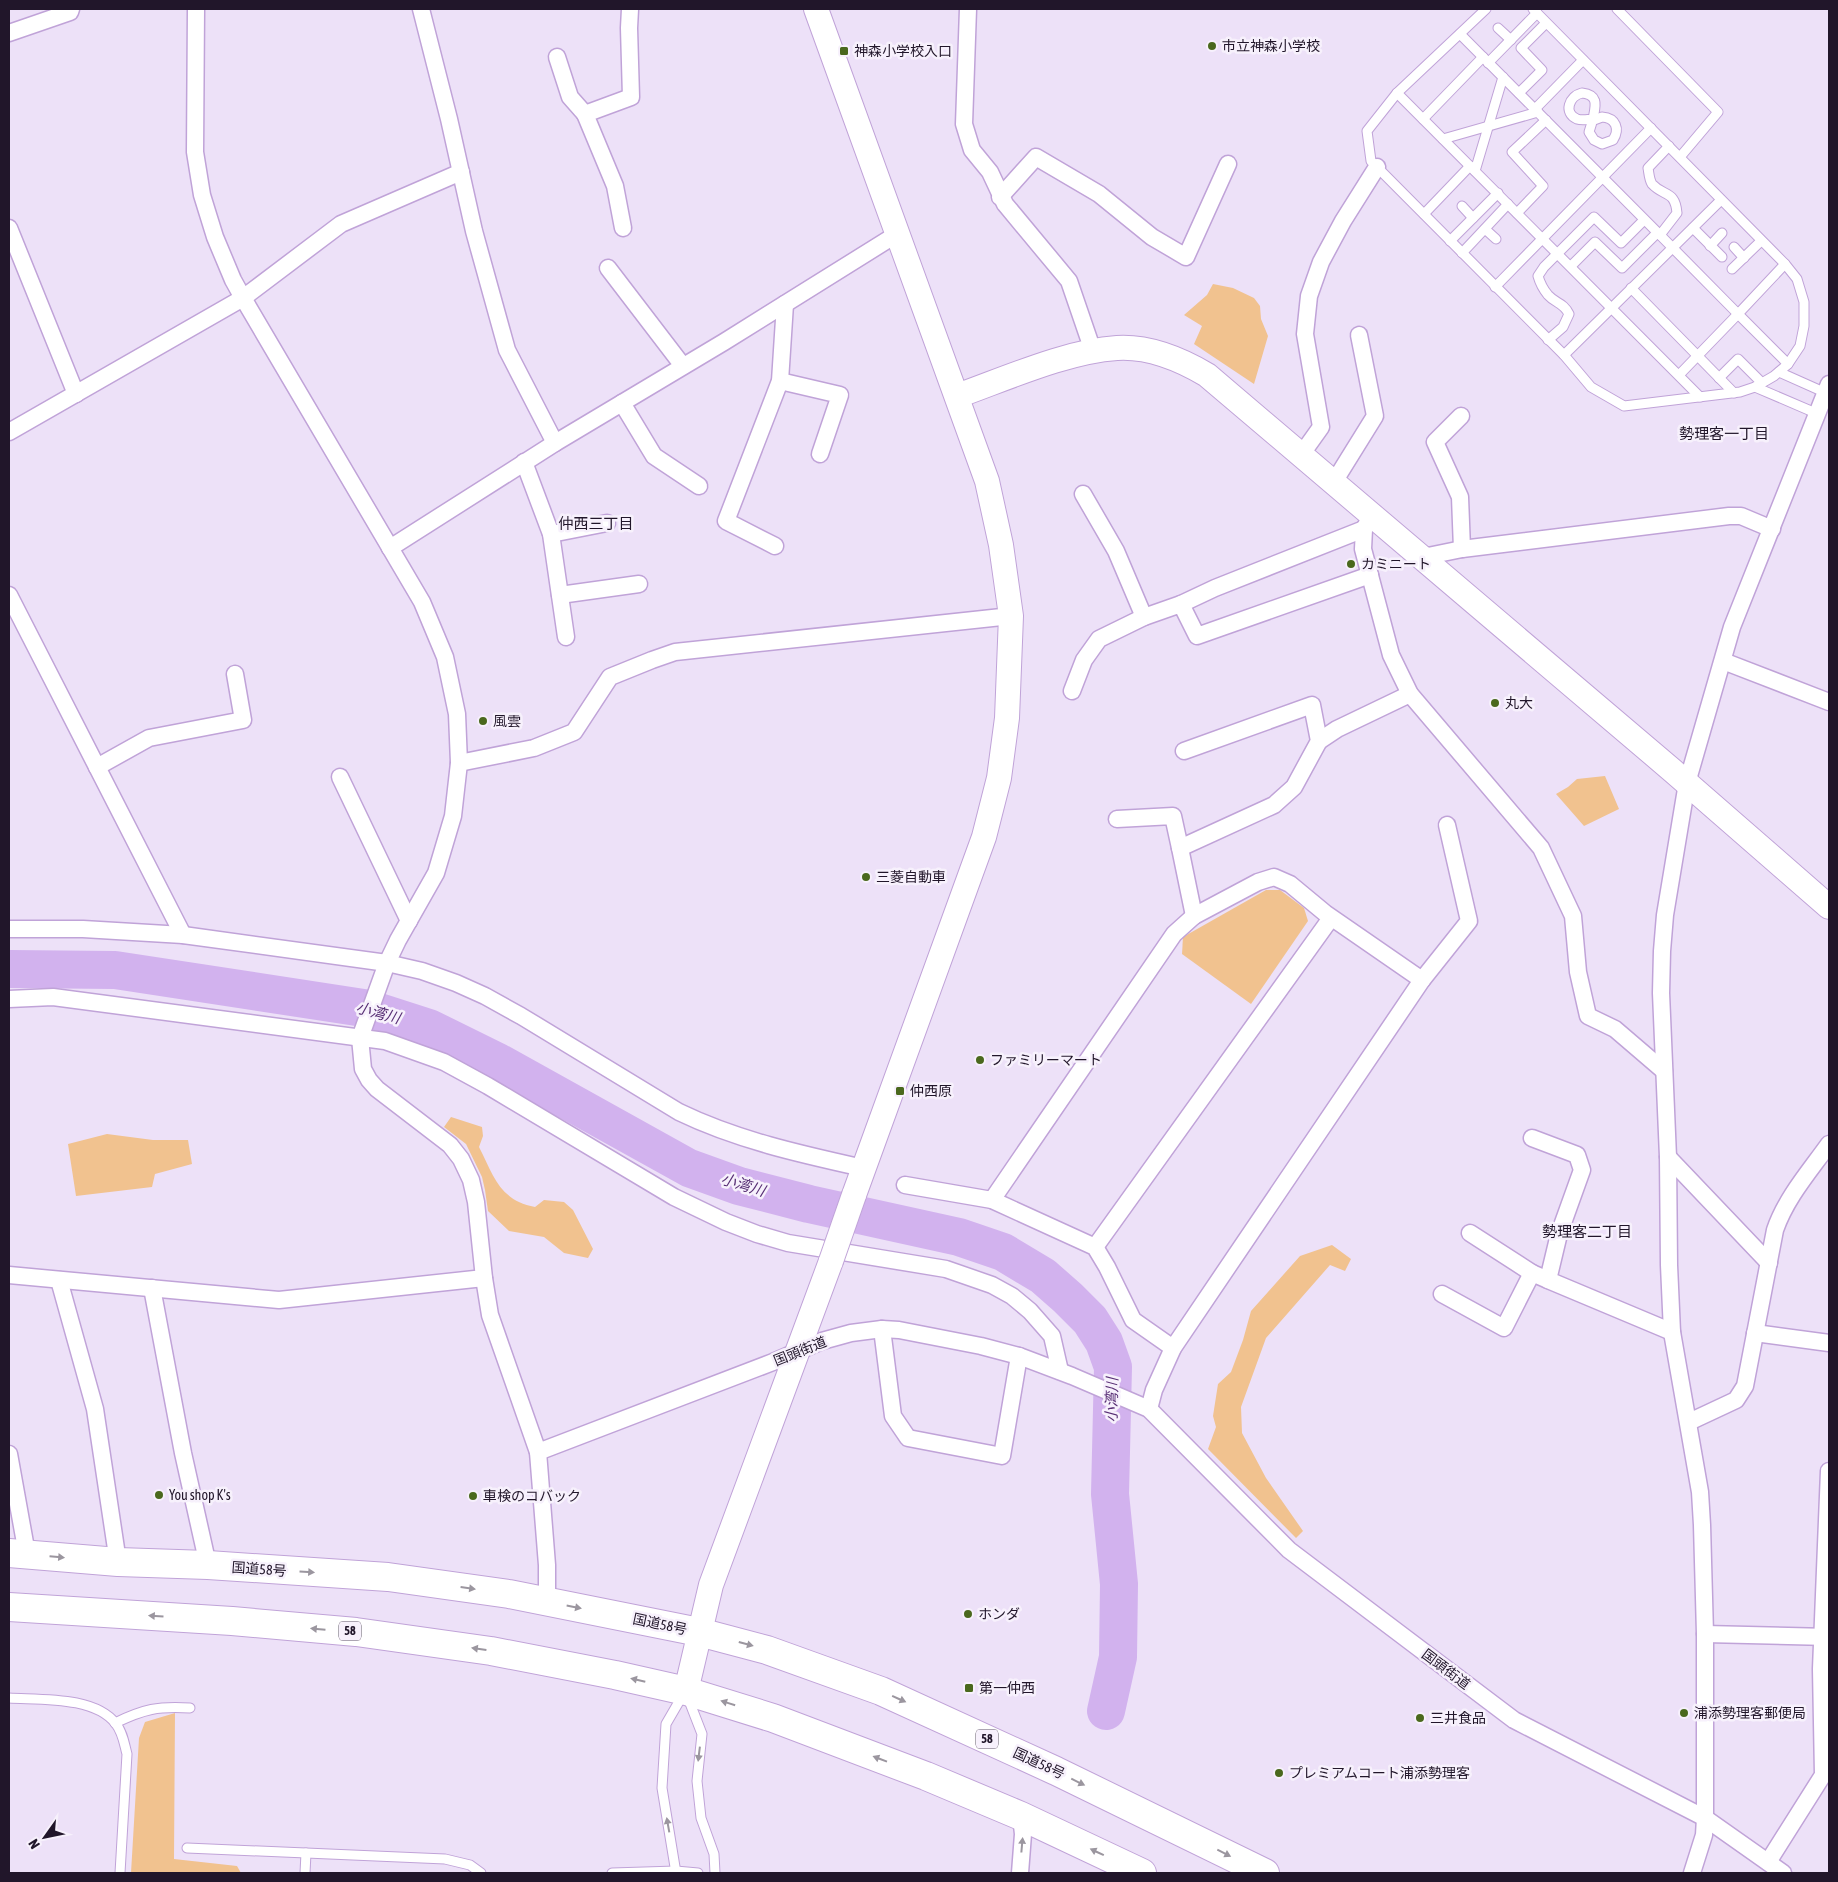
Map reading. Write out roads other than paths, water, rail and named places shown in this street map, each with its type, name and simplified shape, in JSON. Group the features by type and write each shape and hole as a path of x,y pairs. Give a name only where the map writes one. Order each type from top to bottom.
{"highway":[{"name":"国道58号","path":"18,1554 118,1562 208,1565 388,1577 510,1594 699,1632 767,1650 881,1691 1056,1771 1265,1873"},
{"name":"58","path":"9,1607 232,1621 356,1632 491,1651 615,1674 686,1690 773,1718 926,1776 1021,1816 1142,1873"}],"street":[{"path":"9,33 70,12 71,9"},
{"path":"196,9 195,152 202,195 215,237 233,280 243,298 422,602 445,657 457,714 460,763 453,816 436,873 387,963 360,1038 363,1069 377,1089 450,1145 465,1166 471,1180 476,1202 490,1315 538,1452 547,1565 547,1602"},
{"path":"421,9 474,232 507,350 555,443"},
{"path":"585,114 631,97 630,9"},
{"path":"686,1690 713,1578 984,837 999,778 1007,718 1011,616 1001,545 987,481 816,9"},
{"path":"968,9 964,124 972,150 990,172 1000,197 1069,281 1093,351"},
{"path":"557,57 570,97 585,114 615,186 623,228"},
{"path":"1000,197 1036,157 1099,194 1152,237 1186,257 1228,164"},
{"path":"1301,455 1322,427 1305,334 1308,296 1321,262 1343,221 1377,166"},
{"path":"9,432 243,298 342,224 461,172"},
{"path":"9,228 76,394"},
{"path":"390,548 524,462 897,234"},
{"path":"608,268 683,366"},
{"path":"775,546 726,521 780,381 785,304"},
{"path":"1334,482 1375,416 1359,335"},
{"path":"957,396 1038,367 1093,351 1119,348 1135,349 1162,354 1184,361 1207,375 1334,482 1368,522 1423,557 1688,783 1829,908"},
{"path":"780,381 840,395 820,454"},
{"path":"1692,1873 1704,1835 1705,1818 1705,1634 1700,1492 1672,1332 1668,1157 1661,993 1665,915 1688,783 1732,627 1828,389"},
{"path":"622,403 654,456 699,486"},
{"path":"1461,416 1436,442 1460,496 1462,549"},
{"path":"524,462 552,534 566,637"},
{"path":"1083,494 1116,551 1144,616"},
{"path":"1423,557 1462,549 1729,516 1741,516 1772,529"},
{"path":"1368,522 1363,549 1391,655 1410,694 1541,848 1573,916 1578,972 1588,1016 1615,1029 1664,1071"},
{"path":"1072,691 1084,660 1099,639 1144,616 1181,604 1368,522"},
{"path":"552,534 607,523"},
{"path":"1181,604 1197,636 1370,575"},
{"path":"560,595 639,584"},
{"path":"9,595 183,936"},
{"path":"460,763 534,748 574,732 610,677 675,652 1011,616"},
{"path":"1723,661 1829,702"},
{"path":"97,767 149,738 243,720 236,674"},
{"path":"1180,848 1274,805 1294,787 1318,741 1337,728 1410,694"},
{"path":"1184,751 1312,705 1318,741"},
{"path":"340,777 409,920"},
{"path":"1118,819 1173,816 1194,916"},
{"path":"1142,1406 1154,1390 1173,1348 1422,980 1468,921 1447,825"},
{"path":"992,1200 1174,934 1194,916 1258,882 1274,877 1290,884 1331,918 1422,980"},
{"path":"1095,1247 1331,918"},
{"path":"9,929 83,929 183,936 387,963 422,971 485,996 679,1112 705,1124 742,1138 777,1148 862,1168"},
{"path":"9,999 53,998 385,1041 444,1062 488,1086 674,1197 726,1222 788,1243 946,1269 992,1285 1012,1296 1024,1306 1052,1336 1066,1374"},
{"path":"1532,1138 1577,1155 1582,1170 1559,1234 1548,1280"},
{"path":"1689,1422 1736,1400 1745,1386 1775,1230 1785,1204 1829,1144"},
{"path":"1668,1157 1769,1263"},
{"path":"905,1185 992,1200 1095,1247 1133,1320 1173,1348"},
{"path":"1470,1233 1532,1273 1672,1332"},
{"path":"1442,1294 1504,1328 1532,1273"},
{"path":"9,1275 279,1300 484,1278"},
{"path":"59,1280 95,1409 118,1562"},
{"path":"152,1288 183,1453 208,1565"},
{"path":"882,1329 893,1416 908,1438 1002,1456 1019,1356"},
{"name":"国頭街道","path":"538,1452 773,1362 822,1341 851,1333 882,1329 932,1336 1019,1356 1142,1406 1289,1550 1514,1720 1705,1818 1783,1873"},
{"path":"1755,1333 1829,1343"},
{"path":"9,1454 18,1554"},
{"path":"1768,1862 1826,1776 1821,1669 1826,1637 1829,1472"},
{"path":"1705,1634 1826,1637"},
{"path":"1020,1873 1023,1834 1021,1816"}],"lane":[{"path":"1423,119 1486,60 1511,40 1535,11 1785,264 1797,279 1804,302 1804,326 1800,346 1788,364 1758,385 1734,393 1624,406 1592,387 1564,355 1371,161 1367,131 1397,93 1486,9"},
{"path":"1617,9 1718,112 1680,157"},
{"path":"1519,93 1542,70 1521,48 1546,22"},
{"path":"1498,28 1511,40"},
{"path":"1460,34 1788,364"},
{"path":"1443,139 1536,110 1583,60"},
{"path":"1424,214 1473,169 1503,77"},
{"path":"1560,84 1573,96"},
{"path":"1397,93 1700,397"},
{"path":"1573,96 1569,109 1573,117 1582,120 1593,119 1607,117 1614,122 1617,130 1613,140 1602,144 1594,140 1589,132 1593,119 1596,107 1594,98 1582,93 1573,96"},
{"path":"1517,213 1543,186 1512,152 1546,120"},
{"path":"1495,287 1651,128"},
{"path":"1613,140 1626,153"},
{"path":"1571,266 1595,242 1622,268 1677,213 1676,202 1670,194 1652,184 1648,168 1669,146"},
{"path":"1450,241 1498,194"},
{"path":"1564,355 1721,200"},
{"path":"1462,253 1508,204"},
{"path":"1462,206 1473,218"},
{"path":"1548,340 1562,327 1569,314 1564,306 1549,296 1541,284 1538,276 1544,267 1594,217 1621,243 1644,220"},
{"path":"1693,228 1722,258"},
{"path":"1485,229 1496,240"},
{"path":"1710,246 1722,233"},
{"path":"1732,269 1761,241"},
{"path":"1734,247 1744,258"},
{"path":"1679,375 1785,264"},
{"path":"1631,288 1734,393"},
{"path":"1719,378 1738,359 1758,385 1818,414"},
{"path":"1779,372 1828,389"},
{"path":"676,1872 662,1788 666,1724 686,1690"},
{"path":"686,1690 702,1734 697,1781 701,1818 714,1854 715,1873"},
{"path":"9,1698 76,1703 97,1709 115,1723 123,1736 126,1754 120,1873"},
{"path":"115,1723 135,1713 164,1706 190,1708"},
{"path":"187,1848 445,1859 470,1865 481,1873"},
{"path":"305,1873 306,1853"},
{"path":"612,1873 698,1873"}],"waterway":[{"name":"小湾川","path":"9,969 115,970 370,1009 429,1028 498,1062 689,1168 739,1186 809,1204 959,1237 1003,1252 1043,1276 1090,1320 1104,1342 1113,1367 1110,1494 1119,1584 1118,1657 1106,1711"}],"place":[{"name":"市立神森小学校","path":"1212,46"},
{"name":"神森小学校入口","path":"844,51"},
{"name":"カミニート","path":"1351,564"},
{"name":"丸大","path":"1495,703"},
{"name":"風雲","path":"483,721"},
{"name":"三菱自動車","path":"866,877"},
{"name":"ファミリーマート","path":"980,1060"},
{"name":"仲西原","path":"900,1091"},
{"name":"You shop K's","path":"159,1495"},
{"name":"車検のコバック","path":"473,1496"},
{"name":"ホンダ","path":"968,1614"},
{"name":"第一仲西","path":"969,1688"},
{"name":"浦添勢理客郵便局","path":"1684,1713"},
{"name":"三井食品","path":"1420,1718"},
{"name":"プレミアムコート浦添勢理客","path":"1279,1773"}],"district":[{"name":"勢理客一丁目","path":"1724,434"},
{"name":"仲西三丁目","path":"596,524"},
{"name":"勢理客二丁目","path":"1587,1232"}]}
